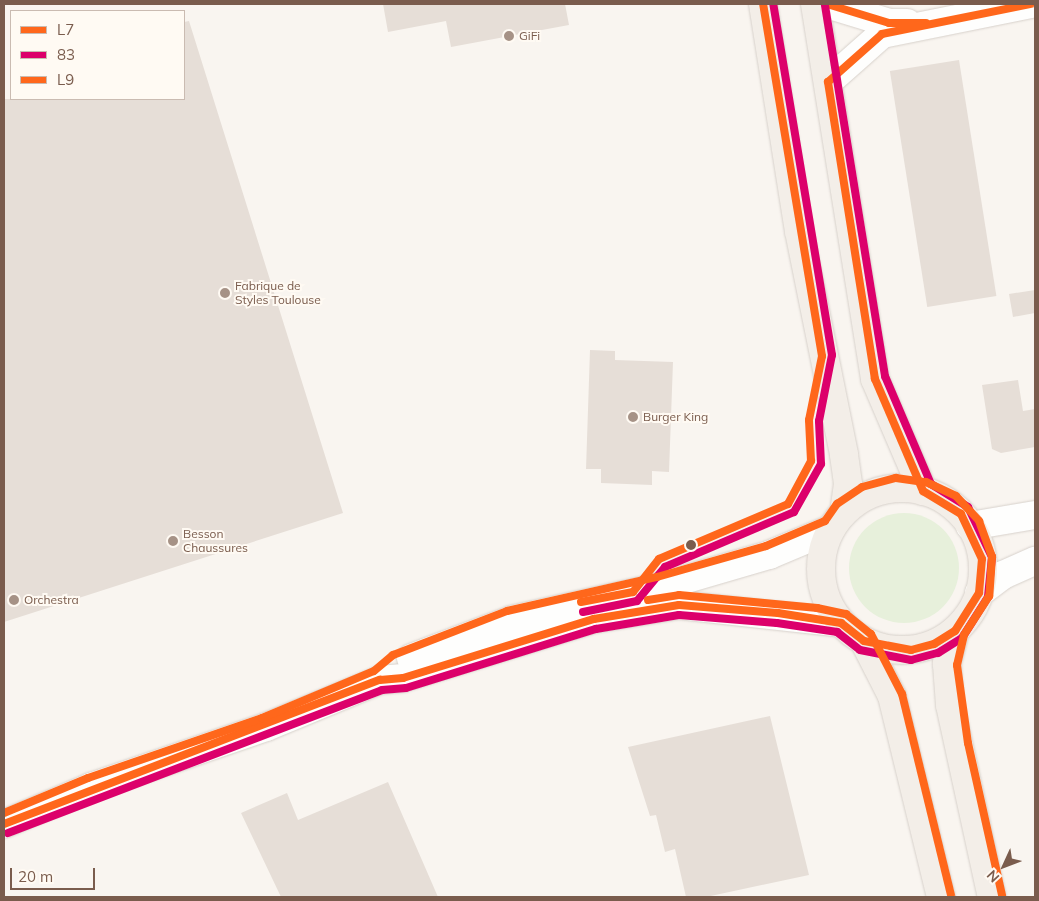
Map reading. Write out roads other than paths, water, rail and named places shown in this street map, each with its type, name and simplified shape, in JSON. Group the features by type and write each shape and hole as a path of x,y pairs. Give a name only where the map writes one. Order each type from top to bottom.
{"main road":[{"path":"763,4 799,231 844,455 848,484 838,520 820,567 822,587 840,623 864,641 911,650 934,644 955,631"},
{"path":"815,4 875,379 923,491"},
{"path":"838,520 867,496 894,488 923,491 950,504 970,526 982,559 979,592 955,631 947,664 950,705 992,897"},
{"path":"864,641 892,696 941,897"}],"street":[{"path":"827,4 889,23 936,23"},
{"path":"828,82 882,34 1031,4"},
{"path":"970,526 1035,515"},
{"path":"380,680 397,664 511,620 760,558 838,520"},
{"path":"979,592 1035,561"},
{"path":"4,824 91,787 266,727 380,680 403,678 594,619 679,605 840,623"}],"place":[{"name":"GiFi","path":"509,36"},
{"name":"Fabrique de Styles Toulouse","path":"225,293"},
{"name":"Burger King","path":"633,417"},
{"name":"Besson Chaussures","path":"173,541"},
{"name":"Orchestra","path":"14,600"}]}
